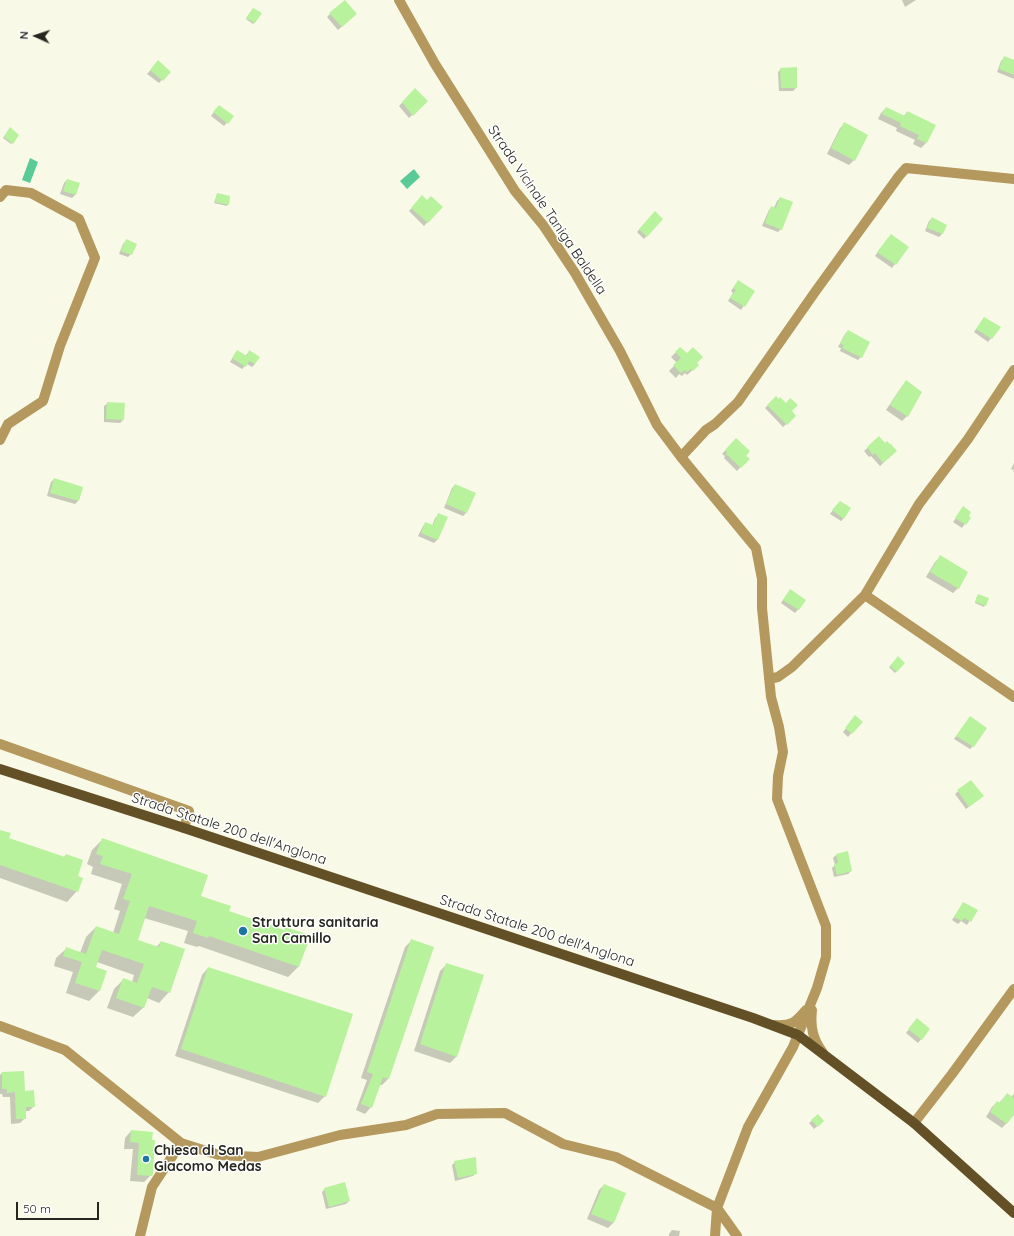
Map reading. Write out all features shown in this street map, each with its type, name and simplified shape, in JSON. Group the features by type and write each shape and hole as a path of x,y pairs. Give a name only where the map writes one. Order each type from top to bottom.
{"main road":[{"name":"Strada Statale 200 dell'Anglona","path":"0,769 184,828 771,1024 798,1035 914,1123 1014,1213"}],"street":[{"name":"Strada Vicinale Taniga Baldella","path":"399,0 436,64 515,191 543,226 575,273 620,351 657,425 681,457 756,548 762,579 762,608 770,696 779,727 783,752 778,776 777,799 826,926 826,957 815,995 811,1019 814,1039 826,1056"},
{"path":"681,457 706,430 715,424 738,402 815,292 906,168 1014,179"},
{"path":"0,197 6,190 31,192 79,219 95,258 60,346 43,401 8,424 0,440"},
{"path":"769,679 778,677 792,667 865,596 919,504 968,439 1014,370"},
{"path":"865,596 1014,697"},
{"path":"0,744 189,811 184,828"},
{"path":"914,1123 1014,989"},
{"name":"Strada Vicinale Taniga Baldella","path":"715,1236 717,1208 748,1127 793,1047 815,995"},
{"name":"Strada Vicinale Taniga Baldella","path":"771,1024 792,1024 810,1006"},
{"path":"0,1026 65,1050 181,1143 219,1156 258,1157 340,1135 406,1125 436,1114 505,1113 563,1144 616,1157 717,1208 737,1236"},
{"path":"140,1236 152,1187 181,1143"}],"shaded area":[{"path":"30,158 38,162 30,183 22,180"},
{"path":"414,169 420,177 407,189 400,181"}],"building":[{"path":"345,0 357,14 342,27 329,13"},
{"path":"253,8 262,13 255,23 246,18"},
{"path":"1004,56 1014,60 1014,75 999,69"},
{"path":"158,60 171,72 163,81 150,70"},
{"path":"797,67 797,88 781,88 780,68"},
{"path":"415,88 428,101 413,116 402,102"},
{"path":"219,105 234,116 228,124 213,112"},
{"path":"886,107 905,116 907,111 936,125 927,143 917,139 919,135 900,126 901,123 882,114"},
{"path":"844,122 868,135 855,161 831,148"},
{"path":"10,127 19,135 13,144 4,137"},
{"path":"67,179 80,183 76,195 63,191"},
{"path":"217,193 230,196 229,205 215,202"},
{"path":"422,195 427,200 431,196 443,207 428,223 411,208"},
{"path":"780,197 793,202 782,230 765,223 771,206 776,208"},
{"path":"655,211 663,219 647,237 639,229"},
{"path":"932,217 947,225 943,234 927,228"},
{"path":"891,234 909,247 896,265 877,252"},
{"path":"126,239 137,244 132,255 121,251"},
{"path":"738,280 755,291 745,307 730,298 736,290 733,288"},
{"path":"984,317 1001,327 992,339 976,329"},
{"path":"848,330 870,342 862,358 842,348 844,345 840,344"},
{"path":"680,347 687,353 693,347 703,357 697,363 699,365 693,371 691,369 687,372 685,370 681,373 673,365 681,358 675,352"},
{"path":"237,350 247,356 249,350 260,357 255,364 249,361 246,367 232,358"},
{"path":"906,380 922,392 908,417 890,405"},
{"path":"776,396 779,399 780,397 786,403 790,398 798,405 792,411 796,416 787,425 767,405"},
{"path":"107,402 125,403 124,420 106,419"},
{"path":"879,436 885,443 887,441 891,444 897,451 883,463 875,453 873,455 867,447"},
{"path":"736,438 750,451 746,456 750,459 741,468 726,454 727,452 725,450"},
{"path":"54,478 83,487 79,501 50,493"},
{"path":"455,484 476,493 467,513 446,504"},
{"path":"840,501 851,508 844,519 832,510"},
{"path":"963,506 971,512 969,516 971,518 966,525 955,518"},
{"path":"438,513 448,517 438,540 421,533 425,522 433,525"},
{"path":"940,555 968,572 959,589 930,572"},
{"path":"790,589 806,600 799,610 783,600"},
{"path":"978,594 989,598 986,606 975,602"},
{"path":"898,656 905,663 897,672 890,666"},
{"path":"855,715 863,722 852,734 845,728"},
{"path":"970,716 987,728 974,747 956,736"},
{"path":"971,780 984,796 969,807 957,790"},
{"path":"0,830 11,833 9,838 65,857 66,854 83,860 78,876 83,878 78,892 0,865"},
{"path":"102,838 208,875 201,896 231,906 229,911 284,930 285,927 307,934 305,938 309,940 299,967 209,936 208,938 193,933 197,921 149,906 138,940 159,947 161,941 185,949 170,993 152,987 144,1008 116,998 123,978 137,983 144,964 102,950 96,967 107,971 100,991 75,983 82,962 63,956 66,947 86,954 96,926 119,934 130,901 123,899 132,874 100,864 103,856 96,854"},
{"path":"848,851 852,871 837,875 834,864 838,863 836,854"},
{"path":"963,902 978,910 971,922 964,918 962,921 954,917"},
{"path":"411,939 434,947 389,1079 383,1077 372,1108 361,1104 373,1074 367,1072"},
{"path":"446,963 484,975 457,1057 420,1044"},
{"path":"208,967 353,1014 326,1097 181,1049"},
{"path":"917,1018 930,1029 922,1040 908,1029"},
{"path":"24,1071 25,1091 34,1090 35,1107 26,1107 26,1119 16,1119 15,1092 7,1093 7,1089 2,1089 2,1072"},
{"path":"1007,1093 1014,1098 1014,1114 1007,1124 990,1112 997,1101 1000,1103"},
{"path":"818,1114 824,1121 818,1127 811,1120"},
{"name":"Chiesa di San Giacomo Medas","path":"131,1130 153,1132 152,1140 155,1140 152,1176 137,1175 139,1143 130,1142"},
{"path":"476,1157 477,1174 458,1178 454,1161"},
{"path":"345,1182 350,1201 329,1207 324,1188"},
{"path":"604,1184 626,1193 614,1223 591,1214"}],"place":[{"name":"Struttura sanitaria San Camillo","path":"243,931"},
{"name":"Chiesa di San Giacomo Medas","path":"146,1159"}]}
